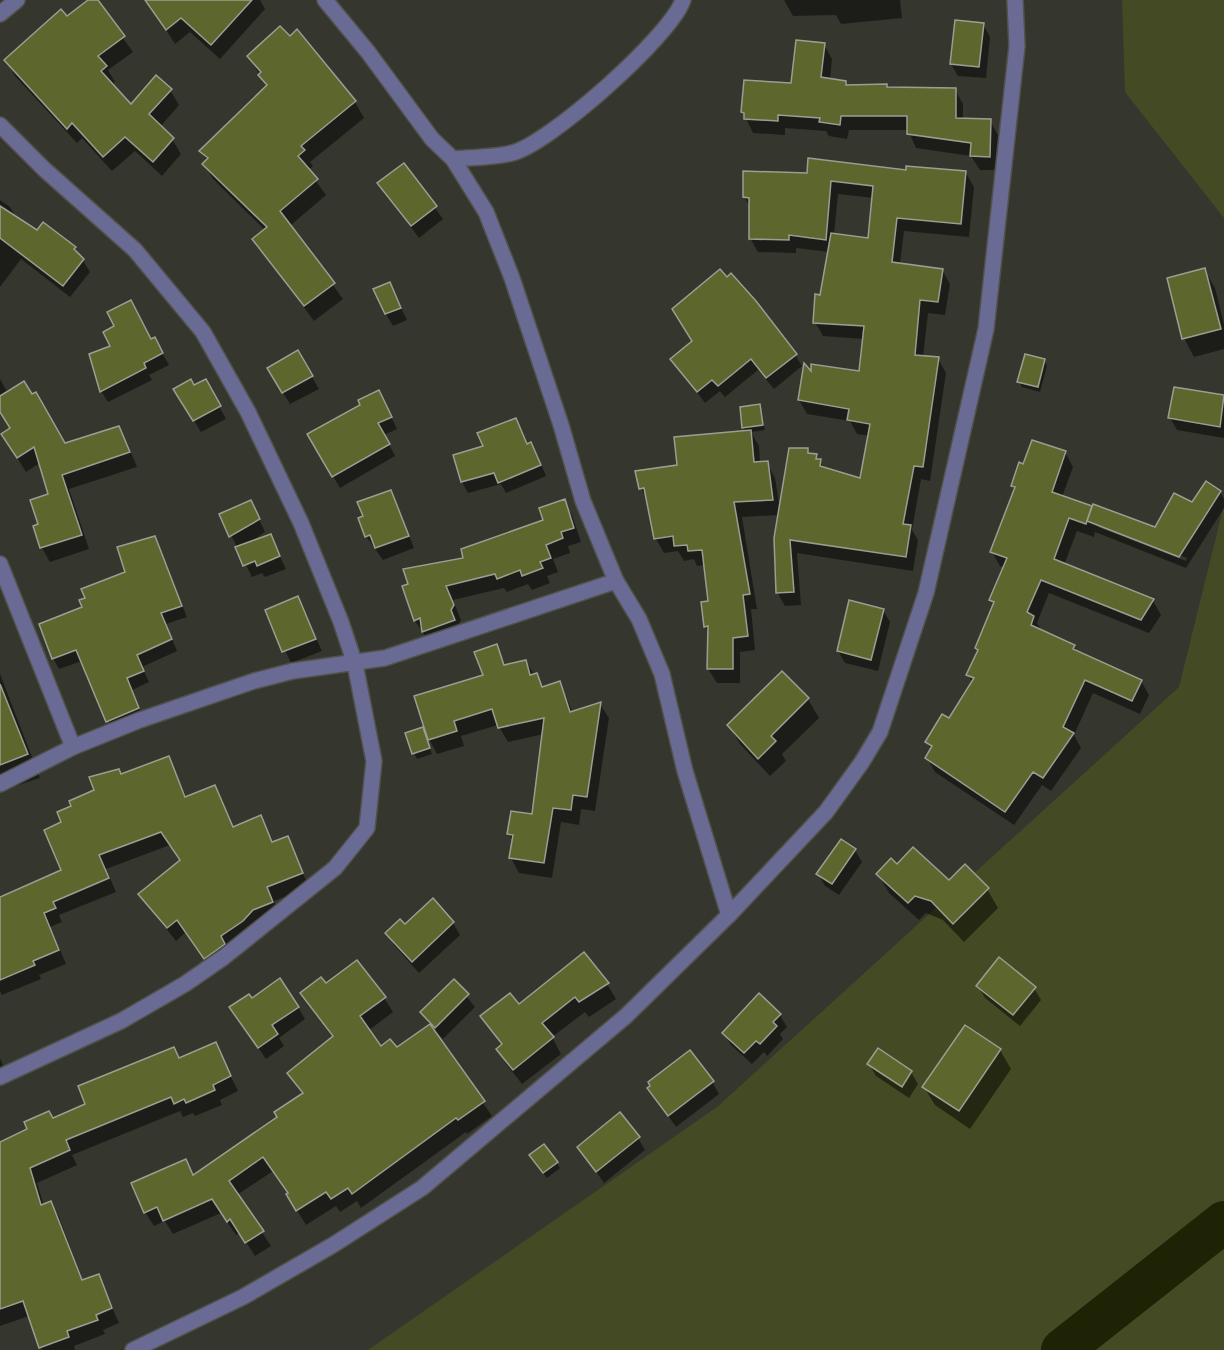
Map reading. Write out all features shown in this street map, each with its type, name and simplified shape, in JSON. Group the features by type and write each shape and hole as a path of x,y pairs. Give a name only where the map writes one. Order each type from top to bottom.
{"street":[{"path":"0,14 17,0"},
{"path":"325,0 368,52 432,139 453,159 486,212 512,278 584,501 616,580 639,619 662,674 685,771 729,915"},
{"path":"453,159 513,153 564,123 627,69 665,28 683,0"},
{"path":"133,1350 243,1297 333,1245 422,1188 626,1016 729,915 826,812 862,762 880,732 926,593 986,329 1003,192 1017,46 1015,0"},
{"path":"0,125 44,169 135,250 203,332 248,411 301,523 355,664 374,760 367,828 335,868 224,957 184,984 121,1021 0,1077"},
{"path":"0,564 73,747"},
{"path":"0,784 73,747 140,720 254,681 293,671 386,658 616,580"}],"green space":[{"path":"1122,0 1224,0 1224,218 1125,92"},
{"path":"1224,505 1224,1350 368,1350 717,1107 1179,687"}],"building":[{"path":"88,0 98,0 125,36 98,56 107,66 101,71 131,104 156,75 172,89 149,114 174,138 153,162 125,137 103,157 72,123 67,129 4,60 61,9 67,16"},
{"path":"145,0 252,0 211,45 181,18 166,30"},
{"path":"955,20 984,23 979,67 950,64"},
{"path":"280,26 290,36 297,29 356,101 301,146 305,150 298,156 318,179 280,211 335,283 304,306 252,239 267,227 202,164 208,158 199,151 267,85 258,75 261,72 247,56"},
{"path":"796,40 825,43 821,77 846,81 846,85 887,84 887,87 956,88 956,118 991,119 990,157 970,156 971,143 907,134 907,116 841,116 840,125 819,122 820,118 778,115 778,121 744,119 744,113 741,112 744,80 791,83"},
{"path":"808,158 906,170 906,166 966,171 961,224 897,218 892,262 943,269 938,302 920,300 915,355 939,357 923,467 914,466 903,524 911,525 906,557 790,540 794,592 776,593 774,538 789,448 808,448 808,453 817,454 816,459 821,459 820,466 860,478 870,424 847,420 849,409 798,400 804,363 811,371 811,364 859,371 864,326 813,323 815,294 820,295 831,233 868,238 873,186 831,181 826,240 789,235 789,240 749,239 749,198 743,197 743,171 807,173"},
{"path":"404,163 437,206 411,226 377,183"},
{"path":"0,206 37,230 43,222 76,247 74,249 84,259 63,286 0,238"},
{"path":"1205,268 1221,329 1182,339 1167,278"},
{"path":"720,269 727,277 731,273 797,354 766,378 751,359 718,386 712,380 697,392 670,359 692,341 672,309"},
{"path":"390,282 401,308 385,314 373,289"},
{"path":"131,300 151,339 155,337 163,353 144,363 146,368 100,392 89,354 110,346 103,332 114,326 107,312"},
{"path":"298,350 313,376 282,393 267,368"},
{"path":"1025,354 1045,359 1038,387 1017,382"},
{"path":"191,379 194,385 206,379 221,406 193,421 173,389"},
{"path":"24,381 32,394 36,392 65,443 119,426 130,452 62,475 82,535 40,548 33,526 38,524 30,500 48,494 34,447 17,458 1,434 10,428 0,412 0,396"},
{"path":"1174,387 1224,395 1220,427 1168,418"},
{"path":"379,390 392,417 378,423 390,444 332,477 307,434 360,405 358,400"},
{"path":"760,404 763,425 742,428 740,407"},
{"path":"516,418 527,444 531,442 541,465 498,483 494,473 461,482 453,455 483,446 477,433"},
{"path":"751,430 754,462 768,461 773,500 734,502 750,594 743,595 748,636 733,638 733,669 707,669 708,626 704,627 701,602 708,601 702,550 688,551 687,545 674,546 673,536 654,539 644,488 639,489 635,471 677,465 674,437"},
{"path":"1032,440 1066,451 1052,492 1092,506 1086,524 1069,518 1054,559 1154,599 1141,620 1041,580 1027,612 1034,616 1031,625 1075,645 1073,649 1142,680 1132,701 1085,680 1063,727 1074,733 1043,778 1033,772 1005,812 925,758 932,746 925,742 942,714 949,718 974,678 966,675 978,650 975,648 994,602 989,600 1007,558 990,552 1015,487 1011,486 1019,462 1023,464"},
{"path":"1206,481 1221,491 1179,557 1087,521 1093,504 1155,527 1174,493 1192,502"},
{"path":"391,490 409,536 375,548 370,535 365,537 358,518 363,516 357,502"},
{"path":"565,499 574,528 561,532 563,538 546,545 551,558 540,562 543,568 522,576 520,570 497,579 495,574 446,586 454,605 451,610 455,620 422,632 420,618 414,621 402,586 408,584 403,569 463,558 461,549 543,520 539,508"},
{"path":"251,500 260,519 229,537 219,514"},
{"path":"271,534 280,556 257,566 255,561 243,566 235,547"},
{"path":"155,536 182,606 161,613 172,639 137,655 144,671 127,678 139,708 106,722 76,650 52,659 39,624 82,607 79,600 85,598 81,589 125,572 117,547"},
{"path":"298,596 316,639 282,652 265,610"},
{"path":"849,600 884,609 871,660 837,651"},
{"path":"497,644 504,665 526,660 530,675 537,673 542,687 560,681 570,712 601,702 587,797 573,795 571,810 553,808 544,863 509,858 513,835 507,834 511,811 532,814 544,718 498,728 492,709 454,721 457,731 428,740 414,696 483,675 474,652"},
{"path":"782,671 809,698 771,736 776,741 758,759 727,725"},
{"path":"0,684 28,754 0,765"},
{"path":"423,727 430,748 412,754 405,733"},
{"path":"169,756 185,797 215,785 233,827 261,815 272,842 288,836 303,873 267,887 273,902 253,910 243,921 221,936 225,944 204,959 177,920 167,928 138,894 180,860 161,832 99,855 109,878 53,902 56,908 44,913 59,950 33,961 35,965 0,980 0,897 61,870 44,830 61,822 57,812 71,806 69,801 94,790 89,777 119,769 121,774"},
{"path":"841,839 856,849 832,884 816,874"},
{"path":"913,847 949,880 965,864 989,888 953,924 931,901 915,896 908,903 876,874 891,858 897,864"},
{"path":"433,898 454,922 412,962 385,933 400,919 405,924"},
{"path":"584,952 609,983 579,1002 575,997 542,1023 554,1037 513,1070 496,1049 502,1044 480,1016 510,993 519,1004"},
{"path":"999,957 1036,987 1013,1015 976,986"},
{"path":"357,960 386,997 360,1016 381,1046 390,1039 397,1047 430,1024 485,1101 458,1120 456,1118 352,1194 348,1188 331,1199 326,1192 296,1211 286,1194 288,1193 263,1157 229,1181 264,1231 245,1243 230,1219 227,1222 212,1199 163,1221 157,1207 144,1213 131,1183 186,1159 193,1175 277,1117 274,1112 303,1093 287,1073 333,1036 300,993 321,977 326,983"},
{"path":"280,978 299,1007 272,1025 278,1034 258,1048 229,1007 249,994 252,998"},
{"path":"454,979 469,994 435,1028 420,1012"},
{"path":"759,993 781,1014 773,1022 777,1026 760,1044 756,1041 744,1053 722,1033"},
{"path":"965,1025 1001,1049 959,1111 922,1087"},
{"path":"216,1042 231,1076 213,1085 215,1090 186,1103 184,1099 174,1104 171,1097 66,1140 70,1150 30,1168 41,1205 51,1201 82,1280 99,1274 112,1308 96,1315 98,1320 67,1331 69,1337 39,1348 23,1301 0,1309 0,1142 27,1129 24,1122 49,1111 53,1118 85,1104 78,1086 174,1047 179,1058"},
{"path":"878,1048 912,1071 902,1087 867,1064"},
{"path":"690,1050 714,1081 668,1116 647,1088 650,1086 648,1082"},
{"path":"620,1112 640,1137 596,1172 577,1147"},
{"path":"544,1144 558,1162 543,1173 529,1155"}],"waterway":[{"path":"1062,1350 1224,1222"}]}
